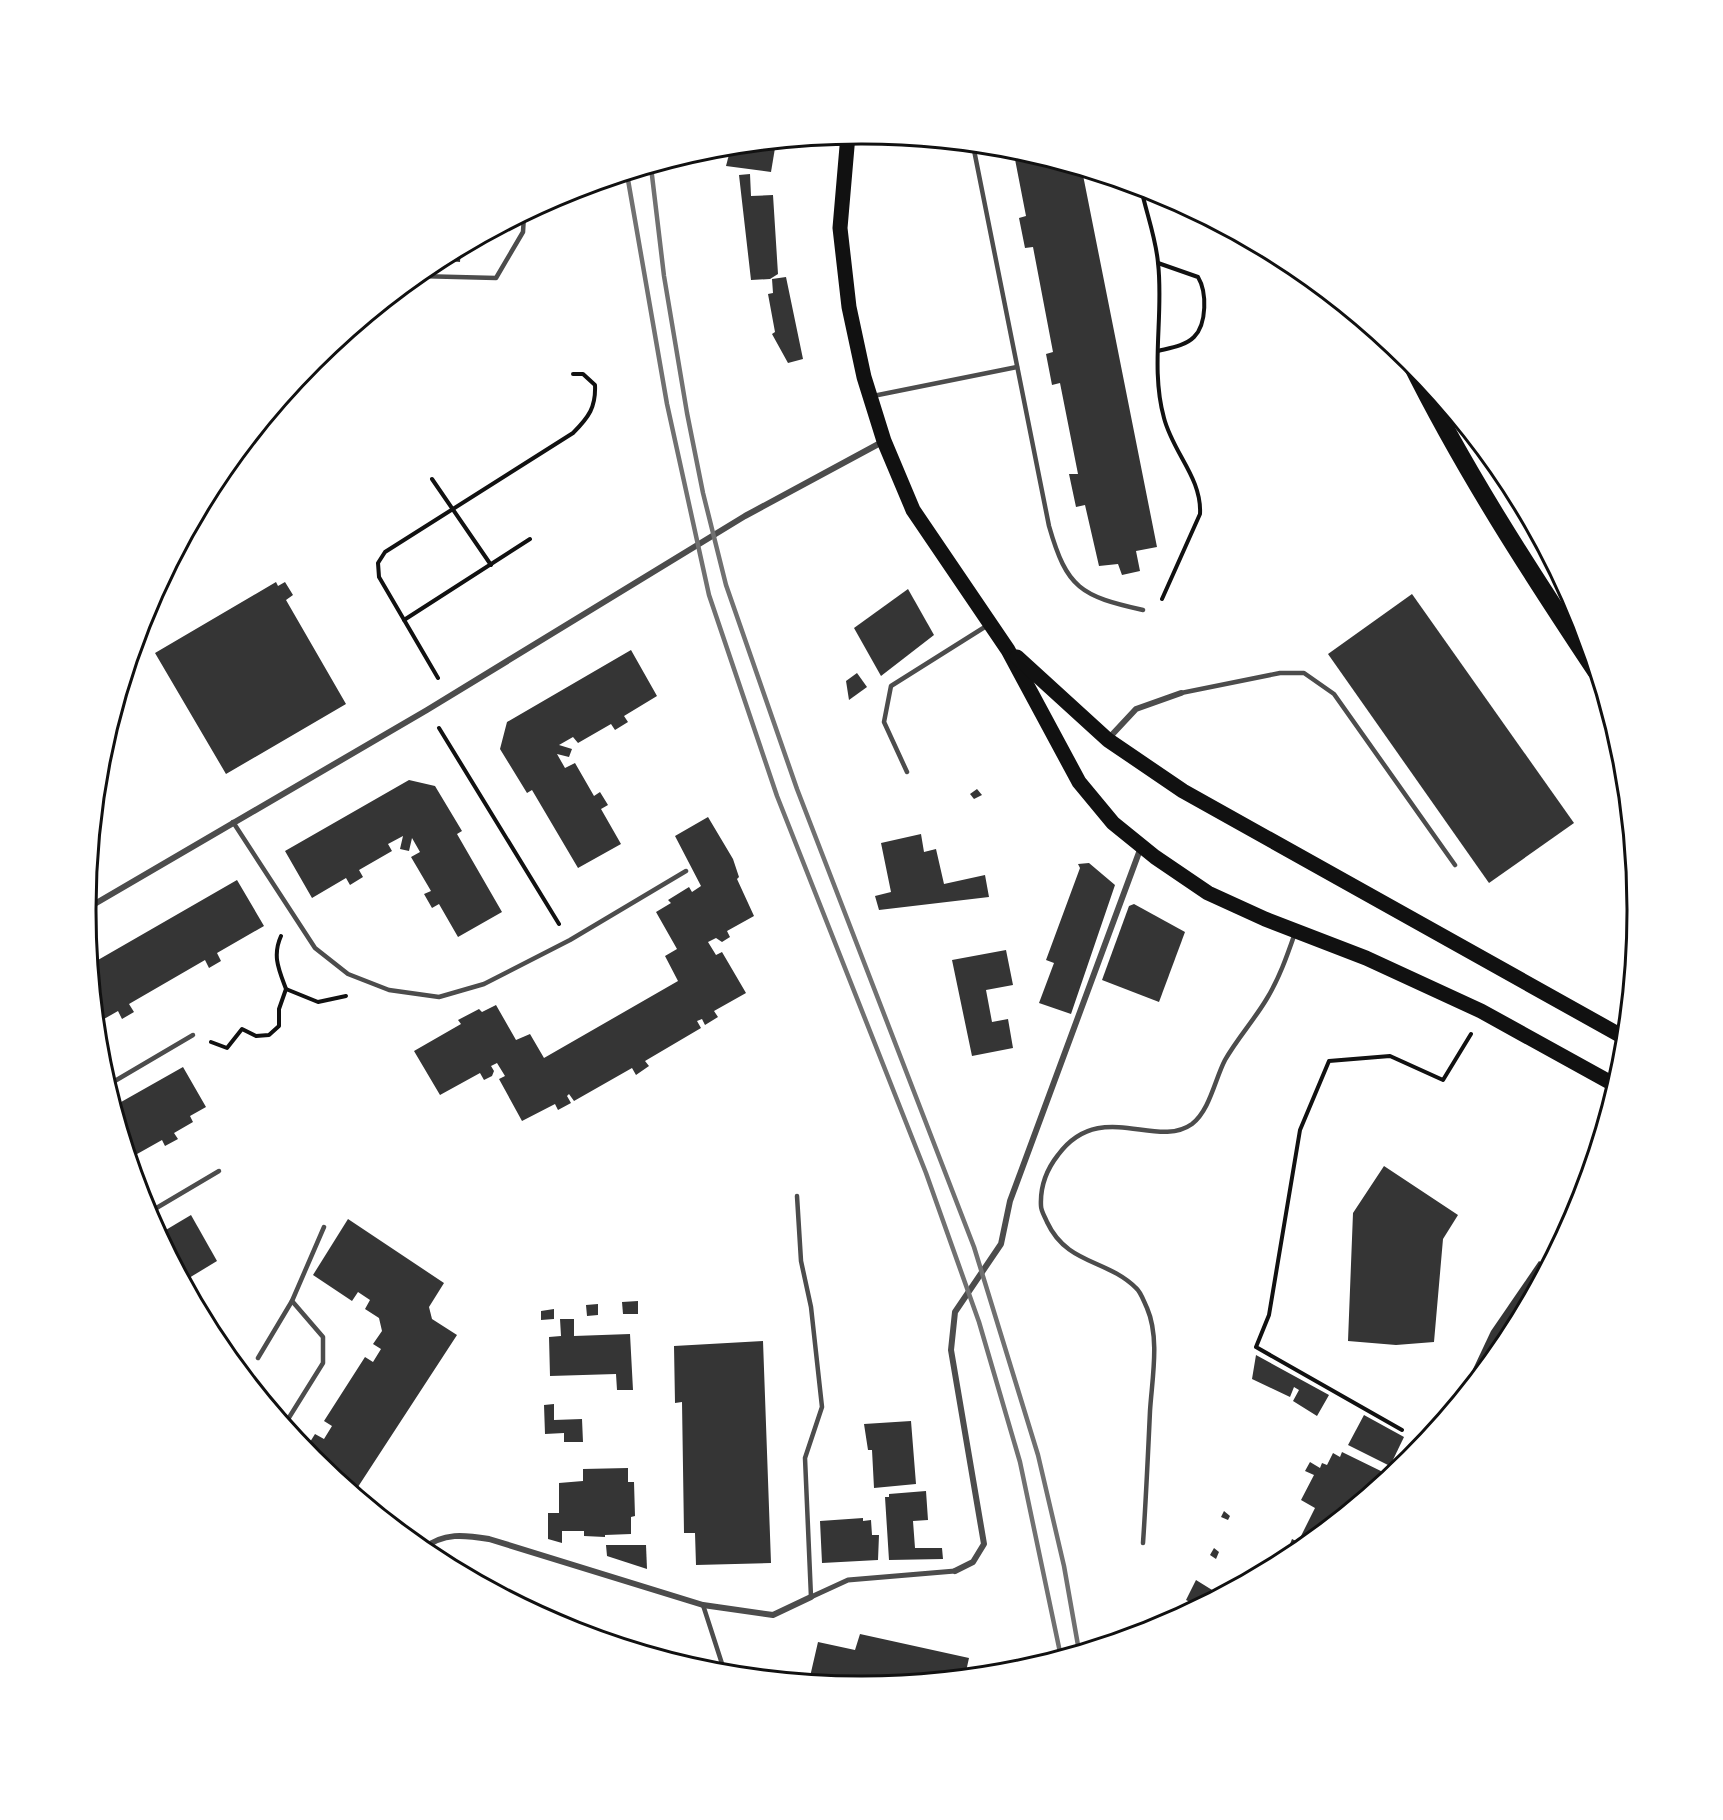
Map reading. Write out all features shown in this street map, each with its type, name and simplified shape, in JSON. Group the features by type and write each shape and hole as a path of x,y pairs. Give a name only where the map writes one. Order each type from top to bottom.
{"highway":[{"path":"1426,394 1446,433 1504,532 1580,646"}],"main road":[{"path":"847,145 840,228 849,307 870,397 884,441 913,510 1008,650 1079,782 1113,822 1141,847 1208,893 1366,958 1481,1011 1607,1081"},
{"path":"1008,650 1108,740 1183,791 1616,1033"}],"street":[{"path":"96,903 427,710 744,516 884,441"},
{"path":"1108,740 1136,709 1181,693"},
{"path":"431,1542 460,1534 489,1539 703,1605 773,1615 848,1580 955,1571 973,1562 984,1544 951,1350 955,1312 1001,1244 1010,1201 1141,847"}],"lane":[{"path":"975,153 1048,526 1058,558 1077,585 1100,600 1143,610"},
{"path":"433,276 496,278 523,232 524,223"},
{"path":"870,397 1017,367"},
{"path":"907,772 884,722 891,686 990,623"},
{"path":"1181,693 1280,673 1304,673 1334,694 1455,865"},
{"path":"233,822 290,913 315,948 348,974 389,990 440,997 483,984 570,940 686,871"},
{"path":"1143,1543 1154,1348 1148,1310 1137,1288 1108,1270 1078,1258 1054,1238 1041,1208 1043,1186 1050,1166 1064,1146 1081,1133 1101,1127 1167,1130 1184,1128 1193,1123 1202,1111 1226,1059 1268,998 1283,967 1296,930"},
{"path":"116,1080 193,1035"},
{"path":"156,1208 219,1171"},
{"path":"796,1196 801,1260 811,1307 822,1407 805,1458 811,1597"},
{"path":"258,1358 292,1301 324,1227"},
{"path":"289,1418 323,1363 323,1337 292,1301"},
{"path":"703,1605 722,1663"}],"path":[{"path":"1143,199 1158,263 1158,351 1163,417 1175,448 1196,481 1201,499 1200,514 1161,600 1143,610"},
{"path":"1158,263 1198,277 1205,293 1200,328 1194,337 1185,343 1158,351"},
{"path":"449,696 379,577 378,564 385,552 573,433 586,420 596,403 595,385 583,374 573,374"},
{"path":"432,479 491,565"},
{"path":"404,620 530,539"},
{"path":"427,710 561,926"},
{"path":"227,1048 242,1029 256,1036 269,1035 279,1026 279,1009 286,989 276,962 276,954 290,913"},
{"path":"286,989 318,1002 352,994 370,982"},
{"path":"1416,1437 1256,1347 1269,1315 1300,1130 1329,1061 1390,1056 1443,1080 1473,1030"}],"building":[{"path":"775,150 771,172 726,166 729,156"},
{"path":"1015,160 1084,178 1157,547 1136,551 1140,571 1122,575 1118,564 1099,566 1085,505 1076,507 1069,474 1078,474 1060,383 1052,385 1046,354 1053,352 1033,247 1025,248 1019,218 1026,216"},
{"path":"750,174 751,196 773,195 778,274 770,279 751,280 739,175"},
{"path":"786,277 803,359 788,363 772,334 775,332 768,294 773,293 772,279"},
{"path":"276,582 278,586 285,582 293,595 286,600 346,704 226,774 155,653"},
{"path":"908,589 934,635 881,676 854,628"},
{"path":"1412,594 1574,823 1489,883 1328,654"},
{"path":"631,650 657,696 624,716 628,722 615,730 611,724 578,743 573,737 559,745 572,749 569,757 557,754 565,768 575,763 594,796 600,792 608,805 601,809 621,844 578,868 532,790 527,793 500,749 507,722"},
{"path":"857,673 867,687 849,700 846,681"},
{"path":"409,780 435,786 462,831 457,834 502,912 458,937 439,904 432,908 424,894 431,891 411,857 420,852 412,838 409,851 400,849 403,836 388,844 392,851 359,870 363,877 350,885 346,878 312,898 285,851"},
{"path":"977,789 982,795 974,799 970,794"},
{"path":"708,817 733,859 739,877 737,879 754,916 727,931 730,937 722,942 716,938 708,942 716,955 722,952 746,993 714,1011 718,1017 705,1025 702,1019 697,1021 701,1028 645,1061 649,1066 636,1075 632,1068 574,1101 569,1094 567,1096 571,1103 558,1110 555,1104 522,1121 499,1079 505,1076 497,1063 491,1066 494,1071 492,1076 484,1080 480,1073 440,1095 414,1051 461,1024 458,1020 479,1009 482,1012 496,1005 516,1040 530,1034 544,1058 678,981 665,956 677,949 656,912 671,903 668,900 689,887 692,892 701,886 675,836"},
{"path":"921,834 924,852 936,849 944,884 985,875 989,897 879,910 875,896 891,892 881,843"},
{"path":"1089,863 1115,885 1071,1014 1039,1003 1054,963 1046,960 1080,868 1078,864"},
{"path":"237,880 264,926 217,953 221,961 209,968 205,960 129,1004 134,1012 122,1019 118,1011 104,1019 98,960"},
{"path":"1134,904 1185,932 1159,1002 1102,980 1129,906"},
{"path":"1006,950 1013,985 986,990 992,1022 1008,1019 1013,1048 972,1056 952,960"},
{"path":"183,1067 206,1107 190,1116 193,1122 174,1133 178,1139 165,1146 162,1140 136,1154 121,1102"},
{"path":"1384,1166 1458,1215 1443,1239 1434,1342 1396,1345 1348,1341 1353,1213"},
{"path":"191,1215 217,1261 190,1277 166,1230"},
{"path":"348,1219 444,1283 429,1307 432,1319 457,1335 358,1487 311,1441 315,1434 324,1439 332,1426 324,1421 365,1357 373,1362 381,1349 373,1344 382,1331 379,1318 365,1309 370,1300 358,1292 352,1301 313,1275"},
{"path":"1539,1261 1541,1262 1498,1335 1471,1373 1491,1331"},
{"path":"638,1301 638,1314 623,1314 622,1302"},
{"path":"598,1304 598,1315 587,1316 586,1305"},
{"path":"554,1309 554,1319 541,1320 541,1311"},
{"path":"560,1319 574,1319 574,1336 630,1334 633,1390 617,1390 616,1374 550,1376 549,1337 561,1336"},
{"path":"763,1341 771,1563 696,1565 695,1533 684,1533 682,1402 675,1403 674,1346"},
{"path":"1256,1355 1329,1395 1317,1416 1293,1401 1299,1390 1294,1387 1290,1397 1252,1379"},
{"path":"554,1404 554,1420 582,1419 583,1442 564,1442 564,1433 545,1434 544,1405"},
{"path":"1364,1415 1404,1437 1388,1465 1348,1445"},
{"path":"911,1421 916,1484 874,1488 872,1450 868,1450 864,1424"},
{"path":"1342,1452 1382,1471 1328,1517 1301,1536 1315,1508 1301,1500 1314,1475 1305,1471 1310,1462 1320,1468 1322,1463 1327,1465 1333,1453 1340,1457"},
{"path":"628,1468 628,1482 634,1482 635,1516 631,1517 631,1534 605,1535 605,1537 584,1536 584,1531 562,1531 562,1543 548,1539 548,1513 559,1513 559,1483 583,1481 583,1469"},
{"path":"926,1491 928,1520 913,1521 915,1548 942,1548 943,1559 889,1560 885,1497 889,1497 889,1494"},
{"path":"1224,1511 1230,1516 1228,1520 1221,1517"},
{"path":"863,1518 863,1521 871,1520 872,1535 879,1535 878,1560 822,1563 820,1521"},
{"path":"606,1545 646,1545 647,1569 607,1556"},
{"path":"1214,1548 1219,1552 1216,1559 1210,1555"},
{"path":"1196,1580 1212,1590 1189,1602 1186,1600"},
{"path":"860,1634 969,1658 967,1668 912,1674 862,1676 811,1674 818,1642 855,1650"}],"railway":[{"path":"652,174 664,276 687,413 703,493 726,585 797,789 974,1247 1038,1455 1064,1566 1078,1644"},
{"path":"628,181 667,404 709,595 777,796 926,1173 979,1322 1020,1462 1059,1649"}]}
